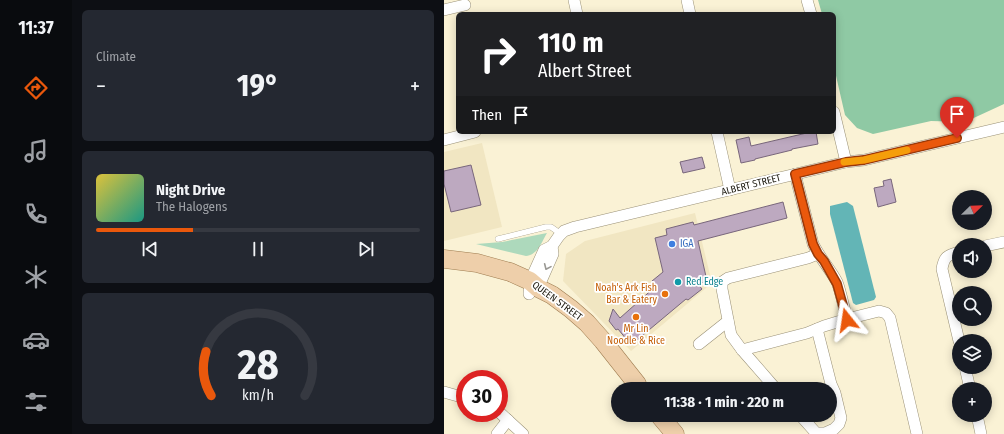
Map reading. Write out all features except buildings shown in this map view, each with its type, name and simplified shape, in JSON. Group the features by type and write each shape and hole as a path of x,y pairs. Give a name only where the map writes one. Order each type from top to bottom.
{"main road":[{"name":"QUEEN STREET","path":"444,259 477,263 510,272 532,288 583,332 627,382"},
{"name":"QUEEN STREET","path":"444,268 474,273 511,285 532,288 552,295 571,308 587,323 636,382"},
{"path":"665,422 675,434"}],"street":[{"path":"574,0 577,12"},
{"path":"687,0 690,12"},
{"path":"807,0 810,12"},
{"path":"444,10 466,5"},
{"path":"836,120 846,162"},
{"name":"ALBERT STREET","path":"532,288 544,250 552,246 564,231 575,227 846,162 864,160 1004,127"},
{"path":"444,140 467,134"},
{"path":"717,134 730,190"},
{"path":"795,174 813,244 837,284 847,320"},
{"path":"992,245 1004,242"},
{"path":"769,382 734,340 728,321 722,282 728,278 808,258 818,254"},
{"path":"952,254 944,260 942,269 957,334"},
{"path":"742,350 807,333 824,326 879,311 886,313 890,318 918,434"},
{"path":"699,344 728,321"},
{"path":"806,422 816,434 835,432 842,418 831,384 817,329"},
{"path":"444,392 456,395"},
{"path":"508,420 522,434"},
{"path":"497,434 506,422"},
{"path":"978,422 981,434"}],"lane":[{"path":"498,239 546,227 551,227 561,234"}],"shaded area":[{"path":"482,143 502,227 444,241 444,152"},
{"path":"695,213 712,283 631,351 563,281 566,254 585,241"}],"green space":[{"path":"818,0 1004,0 1004,104 965,122 931,121 873,134 857,128 845,115 836,76 836,12 821,12"},
{"path":"547,233 537,250 526,256 476,244 502,242"}],"water":[{"path":"847,202 853,206 876,297 874,300 856,305 853,303 830,214 830,206"}],"slow traffic":[{"path":"844,162 864,160 907,150"}],"place":[{"name":"IGA","path":"672,244"},
{"name":"Red Edge","path":"678,282"},
{"name":"Noah's Ark Fish Bar & Eatery","path":"665,294"},
{"name":"Mr Lin Noodle & Rice","path":"636,317"}],"route":[{"path":"847,320 837,284 813,244 795,174 846,162 864,160 957,138"}]}
